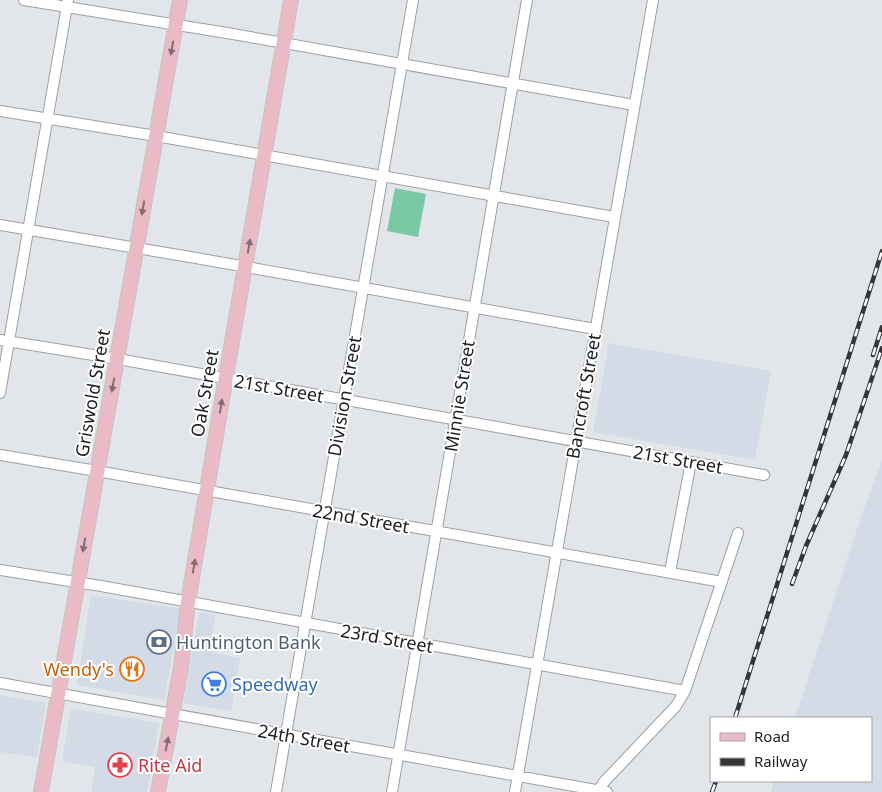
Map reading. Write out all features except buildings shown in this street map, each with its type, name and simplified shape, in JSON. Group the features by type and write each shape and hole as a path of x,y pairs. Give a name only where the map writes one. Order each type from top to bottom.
{"main road":[{"name":"Griswold Street","path":"41,792 180,0"},
{"name":"Oak Street","path":"158,792 181,667 188,602 225,378 291,0"}],"street":[{"path":"24,0 68,3 402,65 634,105"},
{"name":"Division Street","path":"276,792 413,0"},
{"name":"Minnie Street","path":"392,792 527,0"},
{"name":"Bancroft Street","path":"515,792 653,0"},
{"path":"0,393 4,341 28,230 68,3"},
{"path":"0,111 156,136 614,217"},
{"path":"0,225 245,266 595,329"},
{"name":"21st Street","path":"4,341 118,359 764,475"},
{"name":"22nd Street","path":"0,455 722,582"},
{"path":"670,572 691,462"},
{"path":"603,791 604,782 676,706 685,691 738,533"},
{"name":"23rd Street","path":"0,570 77,582 685,691"},
{"name":"24th Street","path":"0,683 603,791"}],"shaded area":[{"path":"609,343 771,371 755,460 593,432"},
{"path":"882,460 882,792 771,792 774,782 872,782 872,717 795,717 861,517"},
{"path":"91,595 181,609 164,700 77,685"},
{"path":"199,612 216,615 209,651 240,658 231,712 183,703"},
{"path":"0,695 46,703 37,758 0,752"},
{"path":"71,708 159,723 147,792 91,792 95,767 62,761"}],"green space":[{"path":"395,188 426,194 418,237 387,231"}],"railway":[{"path":"735,717 882,251"},
{"path":"873,355 882,327"},
{"path":"792,584 806,546 846,455 882,348"},
{"path":"712,792 716,782"}],"place":[{"name":"Huntington Bank","path":"159,642"},
{"name":"Wendy's","path":"132,669"},
{"name":"Speedway","path":"214,684"},
{"name":"Rite Aid","path":"120,765"}]}
